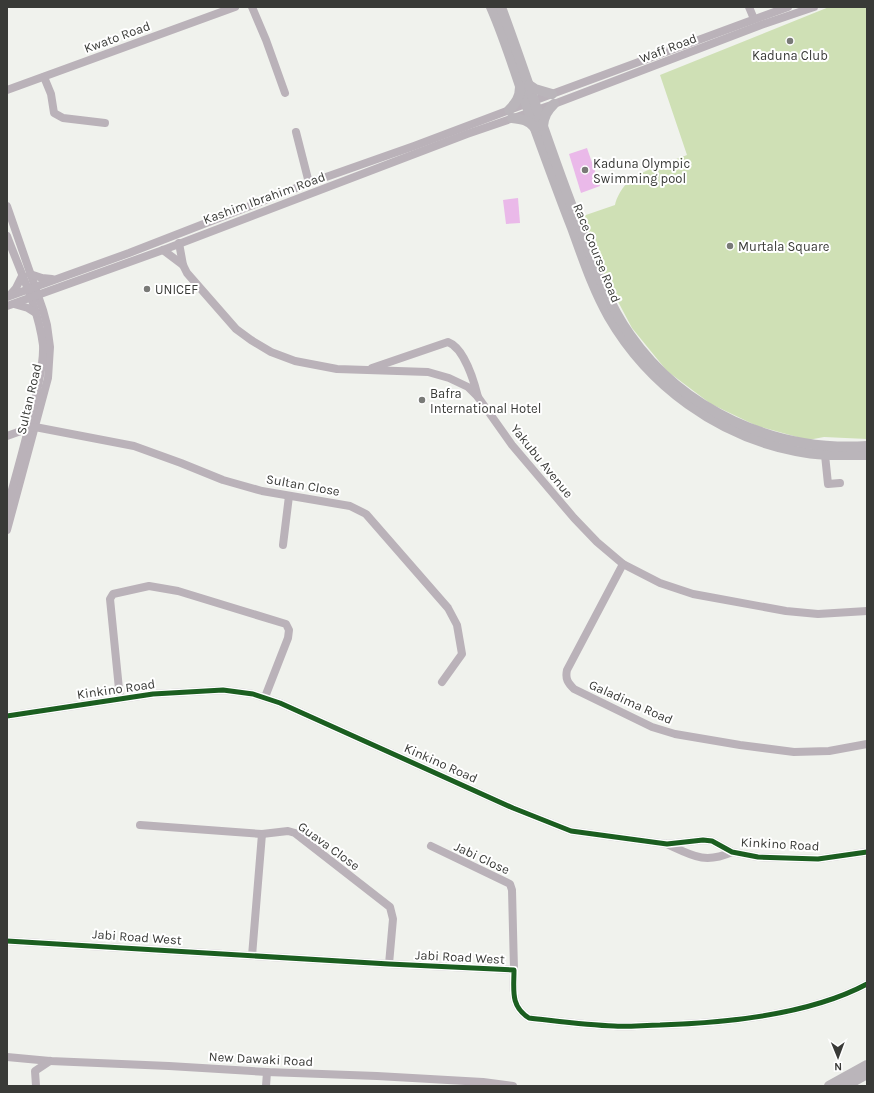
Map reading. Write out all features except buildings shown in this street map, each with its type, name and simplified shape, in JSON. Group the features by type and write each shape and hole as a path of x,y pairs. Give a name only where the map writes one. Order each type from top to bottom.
{"main road":[{"name":"Race Course Road","path":"499,7 532,107 604,289 617,315 630,336 664,374 686,393 709,408 750,429 773,437 805,444 846,448 867,446"},
{"path":"525,86 535,89 553,99 540,128 510,114 525,86"},
{"name":"Race Course Road","path":"540,128 596,291 609,317 642,362 660,381 682,401 705,416 748,438 796,451 825,455 867,455"},
{"path":"829,1086 867,1065"},
{"path":"845,1086 867,1074"}],"street":[{"name":"Kwato Road","path":"7,90 235,7"},
{"path":"252,7 285,92"},
{"path":"749,7 754,19"},
{"name":"Waff Road","path":"532,107 788,7"},
{"name":"Waff Road","path":"553,99 814,7"},
{"path":"44,77 51,94 54,113 57,116 62,118 105,123"},
{"name":"Kashim Ibrahim Road","path":"9,301 31,288 308,183 532,107"},
{"name":"Kashim Ibrahim Road","path":"9,301 34,297 163,250 179,242 276,206 510,114"},
{"path":"296,132 308,183"},
{"path":"272,197 276,206"},
{"path":"7,206 26,275"},
{"path":"7,236 26,275"},
{"name":"Yakubu Avenue","path":"179,242 183,265"},
{"name":"Yakubu Avenue","path":"163,250 183,265 188,273 236,329 271,352 295,361 337,369 428,372 449,378 468,387 478,397 512,445 574,518 597,542 623,564 660,583 693,594 786,611 818,614 867,611"},
{"path":"26,275 55,280"},
{"path":"26,275 16,288 9,301 39,311 56,289"},
{"name":"Sultan Road","path":"7,508 48,378 50,356 47,326 39,311 26,275"},
{"path":"369,369 448,342 454,344 461,352 473,378 478,397"},
{"path":"7,436 32,427"},
{"name":"Sultan Road","path":"7,530 32,427"},
{"name":"Sultan Close","path":"32,427 134,446 223,480 262,491 350,506 366,514 448,608 458,625 462,654 442,682"},
{"path":"825,455 828,484 840,483"},
{"path":"283,545 289,496"},
{"name":"Galadima Road","path":"623,564 566,670 568,683 574,689 652,727 675,734 794,752 828,751 867,744"},
{"path":"120,699 110,599 113,594 149,586 178,592 286,624 289,630 288,638 265,697"},
{"name":"Kinkino Road","path":"7,716 153,694 223,690 253,694 265,697 513,808 571,831 667,844 703,840 712,841 732,852 758,857 818,859 867,852"},
{"name":"Guava Close","path":"140,825 262,834 288,830 296,833 390,907 393,919 389,964"},
{"path":"252,956 262,834"},
{"name":"Kinkino Road","path":"667,844 693,856 706,859 722,857 732,852"},
{"name":"Jabi Close","path":"431,846 510,884 512,890 514,970"},
{"name":"Jabi Road West","path":"7,941 514,970 516,1006 529,1018 614,1026 687,1024 731,1020 774,1013 813,1006 867,984"},
{"name":"New Dawaki Road","path":"7,1057 50,1061 377,1076 513,1086"},
{"path":"23,1059 35,1071 36,1086"},
{"path":"35,1071 50,1061"},
{"path":"266,1086 267,1072"}],"green space":[{"name":"Murtala Square","path":"829,7 867,7 867,439 824,437 808,440 757,426 711,404 667,371 632,328 605,277 583,216 615,205 622,189 635,177 657,166 687,155 660,75"}],"shaded area":[{"name":"Kaduna Olympic Swimming pool","path":"587,148 600,186 581,193 569,154"},
{"path":"518,198 520,223 506,224 503,200"}],"cycle path":[{"path":"7,716 153,694 223,690 253,694 280,703 513,808 571,831 667,844 703,840 712,841 732,852 758,857 818,859 867,852"},
{"path":"7,941 514,970 514,997 519,1008 529,1018 603,1025 625,1026 685,1024 766,1015 819,1003 844,995 867,984"}],"place":[{"name":"Kaduna Club","path":"790,41"},
{"name":"Kaduna Olympic Swimming pool","path":"585,170"},
{"name":"Murtala Square","path":"730,246"},
{"name":"UNICEF","path":"147,289"},
{"name":"Bafra International Hotel","path":"422,400"}]}
